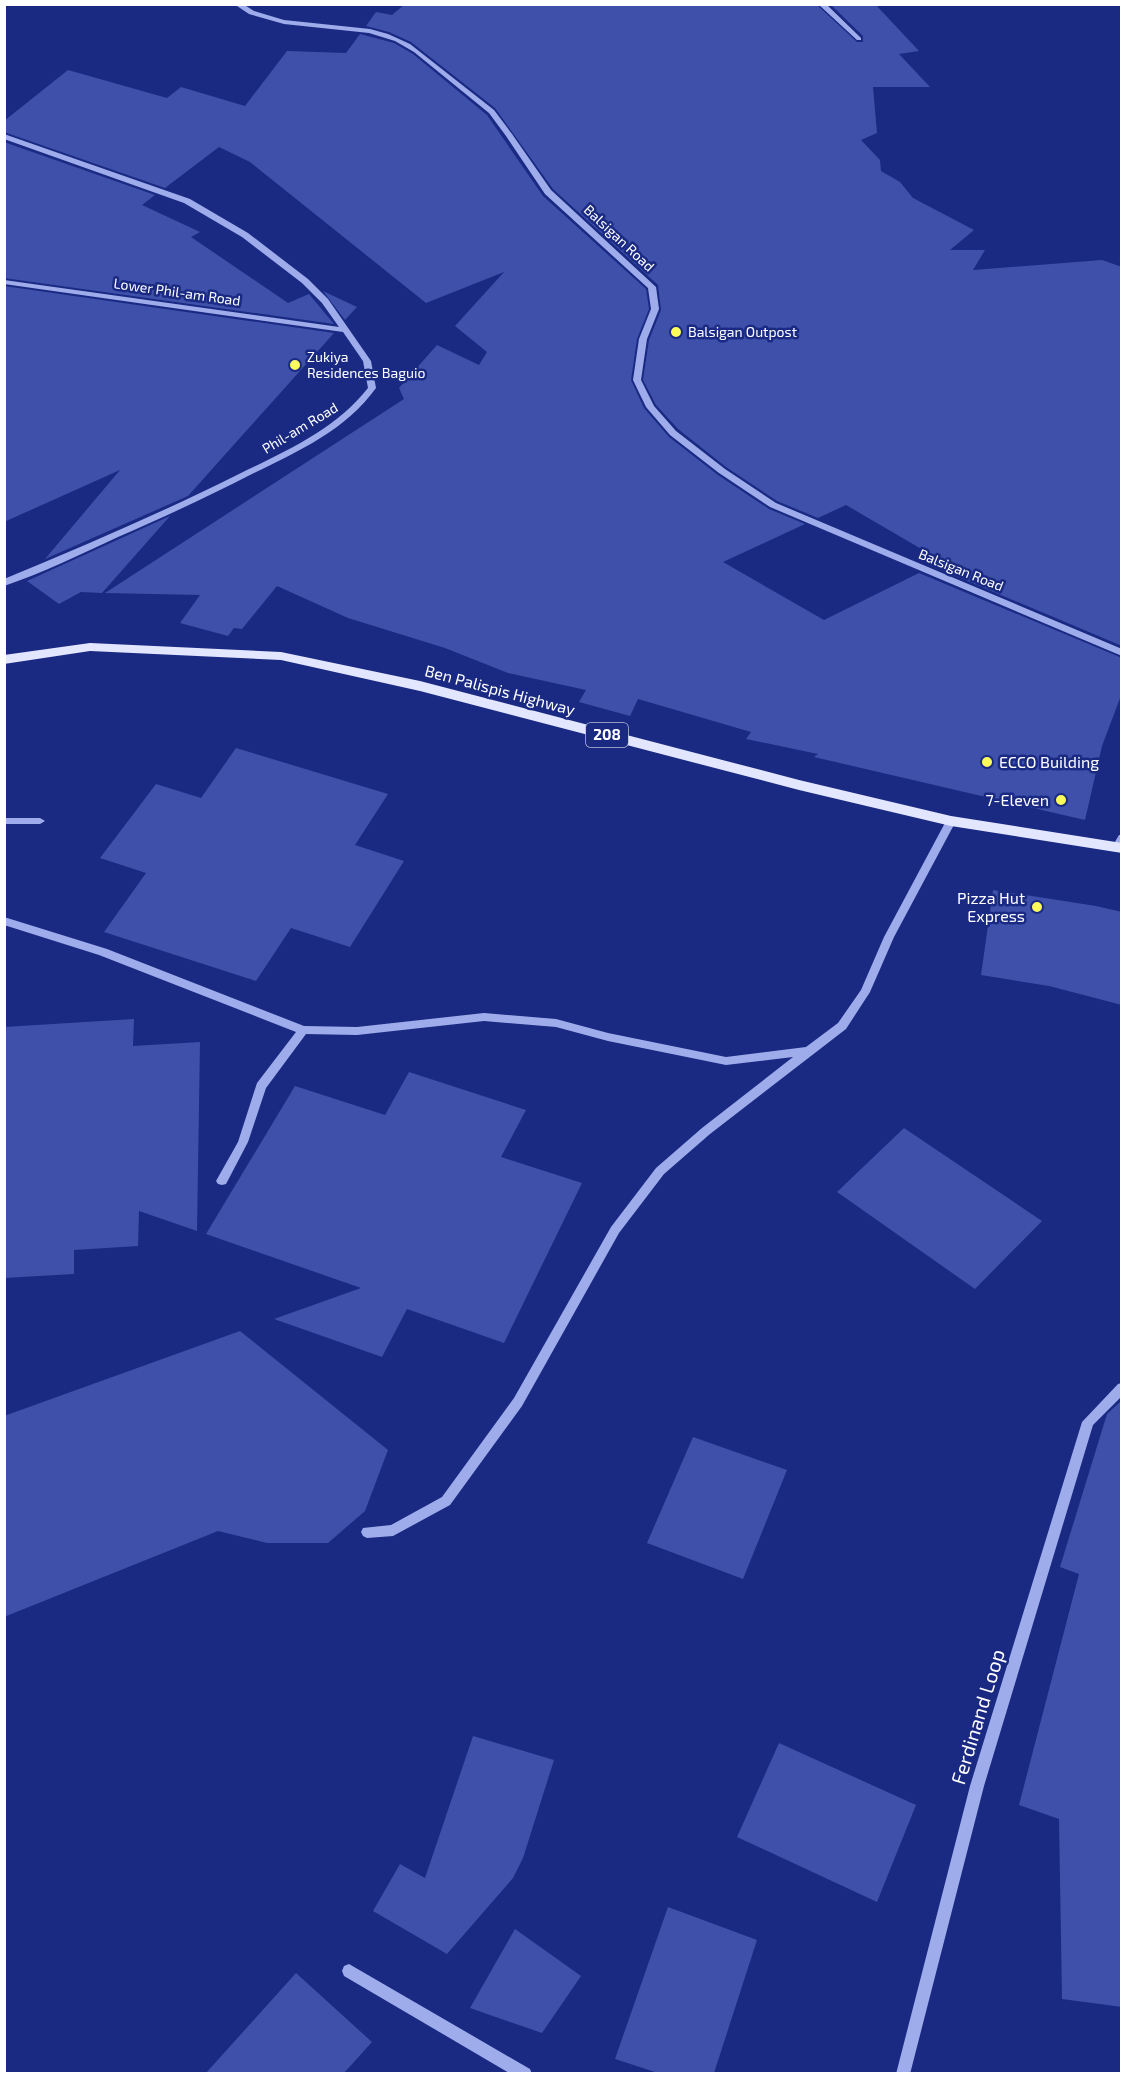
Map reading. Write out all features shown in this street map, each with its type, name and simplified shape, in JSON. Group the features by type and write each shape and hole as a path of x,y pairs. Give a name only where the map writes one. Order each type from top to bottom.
{"main road":[{"name":"Ben Palispis Highway","path":"4,660 90,647 281,656 420,686 799,785 951,821 1120,844"}],"street":[{"name":"Balsigan Road","path":"237,4 249,12 267,18 349,27 394,37 427,57 451,81 483,104 497,118 533,175 548,192 652,287 655,309 644,339 637,380 650,407 673,433 722,471 784,510 1122,653"},
{"path":"821,4 859,39"},
{"name":"Phil-am Road","path":"4,136 187,201 245,235 281,262 325,301 367,361 372,388 361,405 330,429 221,487 132,529 4,583"},
{"name":"Lower Phil-am Road","path":"4,282 345,330"},
{"path":"4,821 40,821"},
{"path":"367,1532 393,1530 446,1501 518,1402 615,1230 660,1172 706,1131 842,1026 865,992 889,937 951,821"},
{"path":"4,921 103,952 303,1030 357,1031 484,1017 556,1023 618,1040 726,1061 808,1051"},
{"path":"222,1181 243,1142 261,1086 303,1030"},
{"name":"Ferdinand Loop","path":"903,2073 977,1786 1088,1422 1122,1388"},
{"path":"349,1971 525,2073"}],"building":[{"path":"405,4 816,4 857,42 863,42 863,36 830,4 875,4 919,51 899,54 930,87 873,87 877,133 861,140 880,160 881,171 900,182 913,198 974,230 950,250 985,250 973,270 1102,260 1122,267 1122,646 932,566 942,561 846,505 818,518 777,501 726,467 678,429 656,405 643,380 649,340 661,310 658,285 553,189 495,108 411,42 389,32 366,26 376,12 392,15"},
{"path":"360,34 394,43 413,54 487,115 543,196 646,289 649,309 637,339 631,380 644,408 669,437 718,475 769,509 805,524 723,562 824,620 919,573 1122,658 1122,693 1102,746 1085,820 814,757 818,754 746,739 751,732 638,699 630,716 579,702 586,690 508,673 445,648 348,618 277,586 242,629 234,628 228,636 180,623 200,595 105,593 404,399 399,388 437,345 479,365 487,352 455,326 504,272 426,303 250,162 219,147 165,188 4,132 4,121 68,70 167,98 181,87 245,106 287,51 346,53"},
{"path":"4,142 155,195 142,205 200,232 191,237 288,303 309,294 334,324 4,278"},
{"path":"4,286 334,333 188,496 45,559 120,470 4,522"},
{"path":"323,291 357,307 345,320"},
{"path":"170,516 102,593 81,592 59,604 27,581"},
{"path":"236,748 388,794 355,845 404,861 350,947 291,928 256,981 104,932 146,873 100,858 156,784 201,798"},
{"path":"993,890 1122,912 1122,1005 1049,986 981,975"},
{"path":"134,1019 133,1046 200,1042 197,1231 139,1211 138,1246 74,1250 74,1274 4,1278 4,1027"},
{"path":"409,1072 526,1110 501,1157 582,1183 504,1343 407,1309 382,1357 274,1319 361,1288 206,1234 295,1086 385,1115"},
{"path":"904,1128 1042,1221 975,1289 837,1192"},
{"path":"240,1331 388,1450 365,1511 328,1543 267,1543 218,1531 4,1617 4,1416"},
{"path":"1122,1402 1122,2007 1062,1999 1059,1819 1019,1805 1079,1574 1060,1567 1107,1414"},
{"path":"693,1437 787,1470 743,1579 647,1543"},
{"path":"473,1736 554,1760 523,1858 513,1878 447,1954 373,1911 400,1864 425,1878"},
{"path":"779,1743 916,1805 877,1902 737,1837"},
{"path":"668,1907 757,1940 714,2073 658,2073 615,2059"},
{"path":"515,1929 581,1976 542,2033 470,2008"},
{"path":"296,1973 372,2042 344,2073 206,2073"}],"place":[{"name":"Balsigan Outpost","path":"676,332"},
{"name":"Zukiya Residences Baguio","path":"295,365"},
{"name":"ECCO Building","path":"987,762"},
{"name":"7-Eleven","path":"1061,800"},
{"name":"Pizza Hut Express","path":"1037,907"}]}
